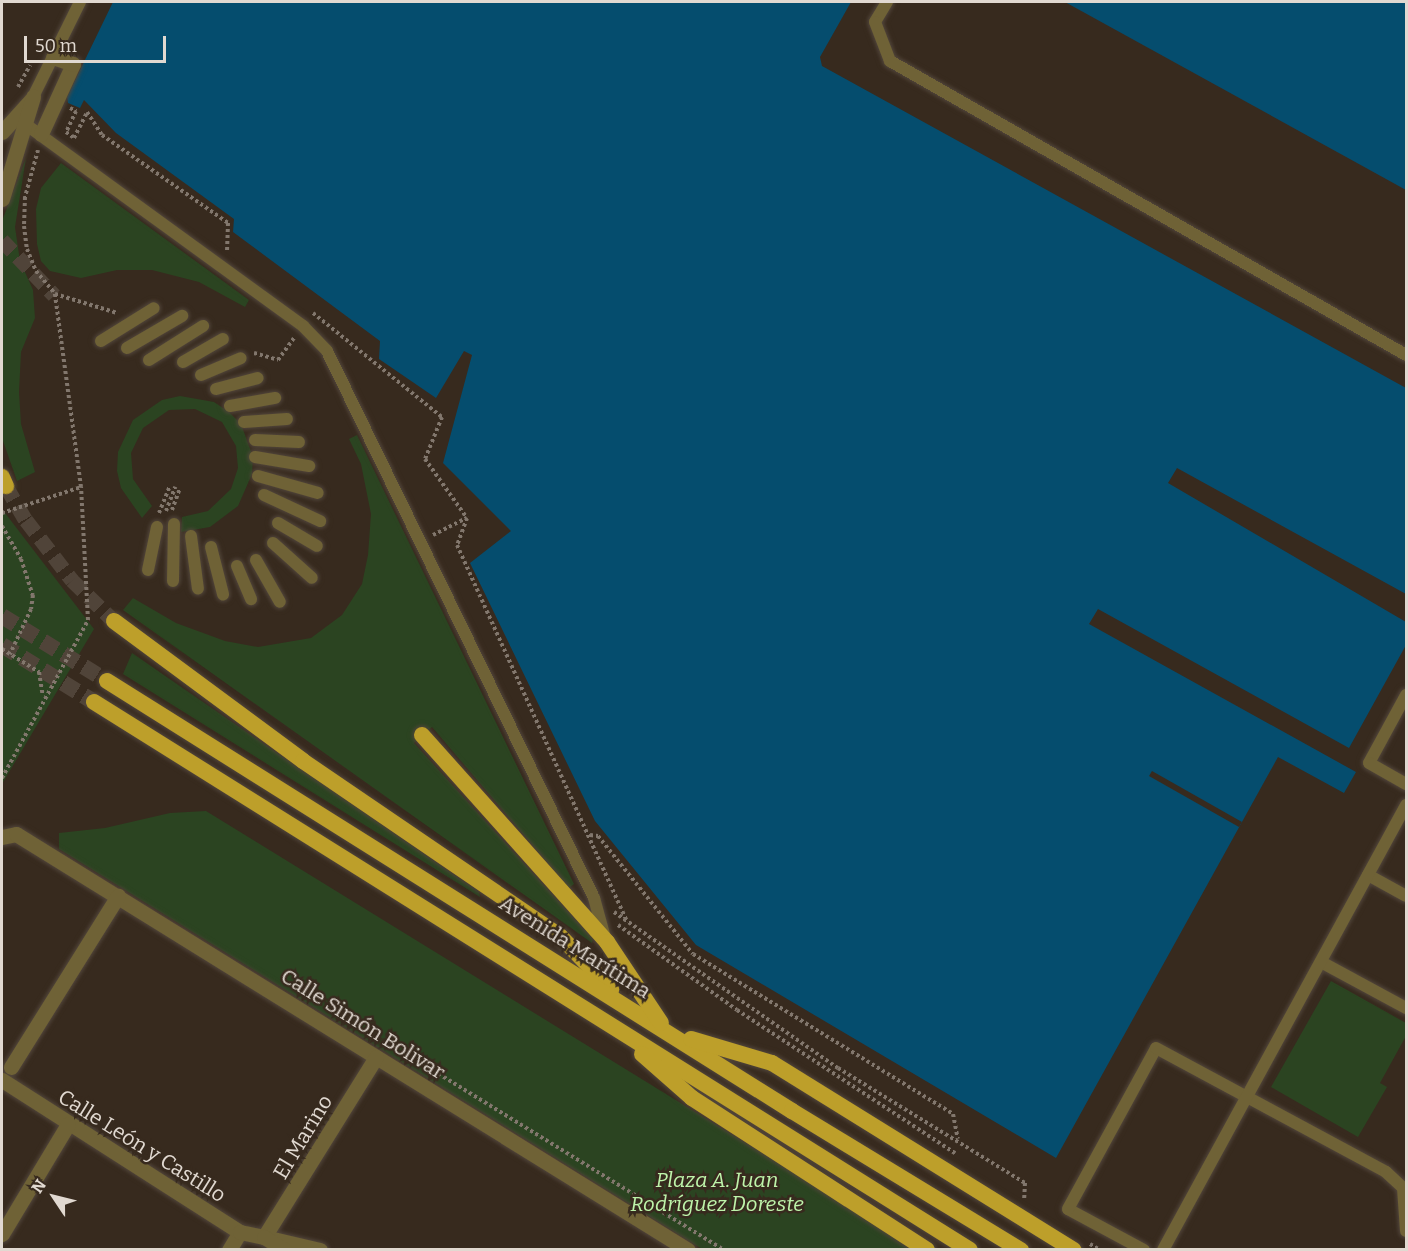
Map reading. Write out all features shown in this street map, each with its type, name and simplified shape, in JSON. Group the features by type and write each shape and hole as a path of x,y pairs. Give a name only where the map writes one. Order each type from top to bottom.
{"highway":[{"path":"114,621 303,761 560,936 628,1007"},
{"name":"Avenida Marítima","path":"107,681 669,1031 792,1112 1021,1250"},
{"path":"94,702 970,1250"},
{"path":"422,735 607,942 669,1031 772,1063 1077,1244"},
{"path":"606,1022 692,1098 927,1250"}],"street":[{"path":"45,137 73,64 53,57"},
{"path":"2,198 33,97"},
{"path":"2,132 33,97"},
{"path":"2,168 33,97"},
{"name":"Calle Simón Bolivar","path":"9,836 118,896 688,1250"},
{"path":"2,1080 118,896"},
{"name":"El Marino","path":"264,1237 376,1057"},
{"name":"Calle León y Castillo","path":"2,1080 240,1232 320,1250"},
{"path":"2,1234 68,1124"},
{"path":"229,1250 240,1232"},
{"name":"Calle León y Castillo","path":"264,1237 285,1250"}],"lane":[{"path":"33,97 81,2"},
{"path":"887,2 875,22 890,61 1407,355"},
{"path":"25,124 303,326 327,351 350,392 594,898 607,942"},
{"path":"101,341 154,308"},
{"path":"127,348 182,316"},
{"path":"149,360 203,326"},
{"path":"183,362 223,339"},
{"path":"201,375 241,358"},
{"path":"216,389 258,378"},
{"path":"230,406 275,398"},
{"path":"244,422 287,418"},
{"path":"255,440 299,442"},
{"path":"255,458 309,466"},
{"path":"258,476 318,493"},
{"path":"264,495 320,521"},
{"path":"148,570 162,523"},
{"path":"162,523 173,581"},
{"path":"278,523 317,546"},
{"path":"191,536 198,589"},
{"path":"273,543 312,578"},
{"path":"211,547 223,594"},
{"path":"256,560 280,602"},
{"path":"237,566 251,599"},
{"path":"1407,695 1369,763 1407,784"},
{"path":"1163,1250 1407,805"},
{"path":"1368,875 1407,896"},
{"path":"1321,962 1407,1008"},
{"path":"1144,1250 1068,1209 1156,1048 1386,1172 1405,1185 1407,1231"}],"path":[{"path":"2,778 43,696 88,620 81,487 55,294 36,271 27,249 24,226 25,197 45,137 70,108 76,111 66,132 74,138 87,112 102,135 228,223 227,254"},
{"path":"303,326 314,313 442,417 425,459 467,518"},
{"path":"162,523 172,486 162,523"},
{"path":"2,513 81,487"},
{"path":"422,540 467,518"},
{"path":"467,518 457,545 590,835 627,922"},
{"path":"2,526 21,559 33,595 31,609 10,654"},
{"path":"2,650 39,672 43,696"},
{"path":"590,835 598,836 693,954 953,1114 958,1139"},
{"path":"594,898 838,1068 958,1139 1024,1183 1024,1205 1016,1198"},
{"path":"594,898 623,930 965,1160"},
{"path":"416,1059 724,1250"},
{"path":"1077,1244 1100,1250"}],"green space":[{"path":"26,158 15,227 20,261 33,290 35,318 21,352 19,392 21,424 35,472 17,481 2,438 2,221"},
{"path":"61,163 249,300 245,307 199,282 152,270 117,270 81,278 50,271 41,261 37,244 36,209 41,188"},
{"path":"180,396 214,402 229,412 241,424 253,457 252,474 238,506 210,527 181,532 182,517 208,511 231,489 238,468 236,446 222,422 195,409 169,410 143,428 131,453 133,479 152,506 142,518 121,488 117,471 118,452 133,420 162,400"},
{"path":"357,435 574,884 569,888 432,727 414,743 593,939 592,943 123,610 133,598 176,623 225,641 258,647 311,638 342,615 362,584 368,555 371,514 361,464 349,439"},
{"path":"2,509 94,629 2,784"},
{"path":"132,653 479,892 480,897 123,674"},
{"name":"Plaza A. Juan Rodríguez Doreste","path":"206,811 918,1249 702,1249 59,849 59,833 105,828 170,813"},
{"path":"1331,981 1406,1023 1406,1036 1380,1083 1387,1087 1358,1137 1271,1087"}],"water":[{"path":"113,2 851,2 820,57 822,66 1406,388 1406,594 1177,468 1168,483 1406,622 1406,645 1349,748 1098,609 1089,624 1356,772 1344,793 1278,757 1056,1158 696,945 595,821 470,563 511,531 443,463 472,355 464,351 436,398 379,359 380,341 233,232 234,219 116,133 84,100 80,108 68,103 67,97"},
{"path":"1065,2 1406,2 1406,190"}],"pier":[{"path":"1152,771 1242,822 1239,827 1149,776"}],"tunnel":[{"path":"2,240 54,295"},
{"path":"6,486 26,520 72,580 114,621"},
{"path":"2,616 107,681"},
{"path":"2,645 94,702"}]}
